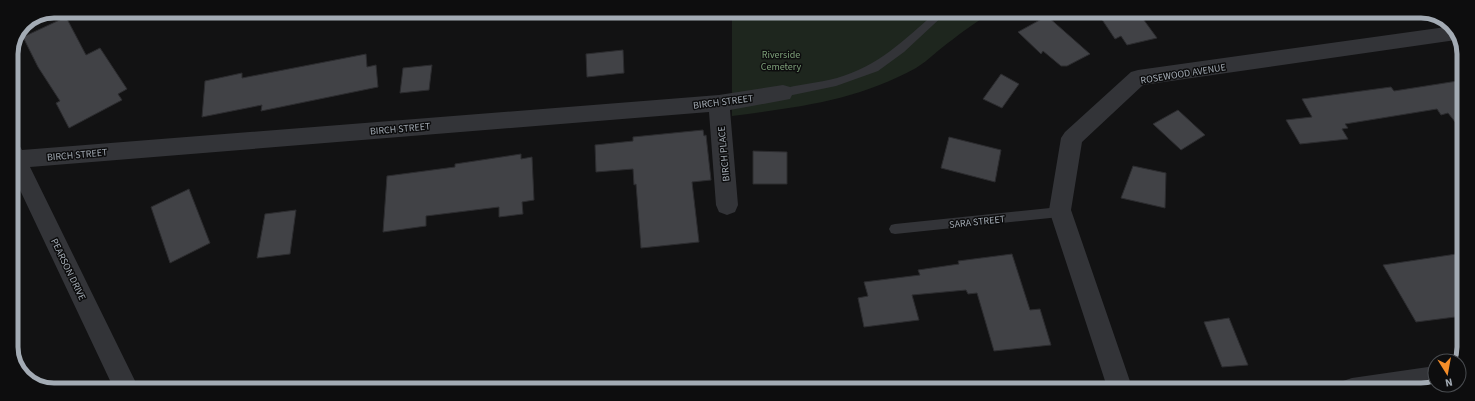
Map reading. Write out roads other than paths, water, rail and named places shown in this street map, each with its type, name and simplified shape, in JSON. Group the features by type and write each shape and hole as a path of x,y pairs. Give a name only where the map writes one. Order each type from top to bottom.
{"street":[{"name":"ROSEWOOD AVENUE","path":"1119,383 1060,212 1072,138 1138,78 1451,34"},
{"name":"BIRCH STREET","path":"18,154 719,103 783,93"},
{"name":"BIRCH PLACE","path":"719,103 727,205"},
{"name":"PEARSON DRIVE","path":"18,162 124,383"},
{"path":"1400,383 1427,379"}],"lane":[{"path":"783,93 823,87 865,72 886,61 935,18"},
{"name":"SARA STREET","path":"894,229 1060,212"}],"park label":[{"name":"Riverside Cemetery","path":"781,60"}]}
